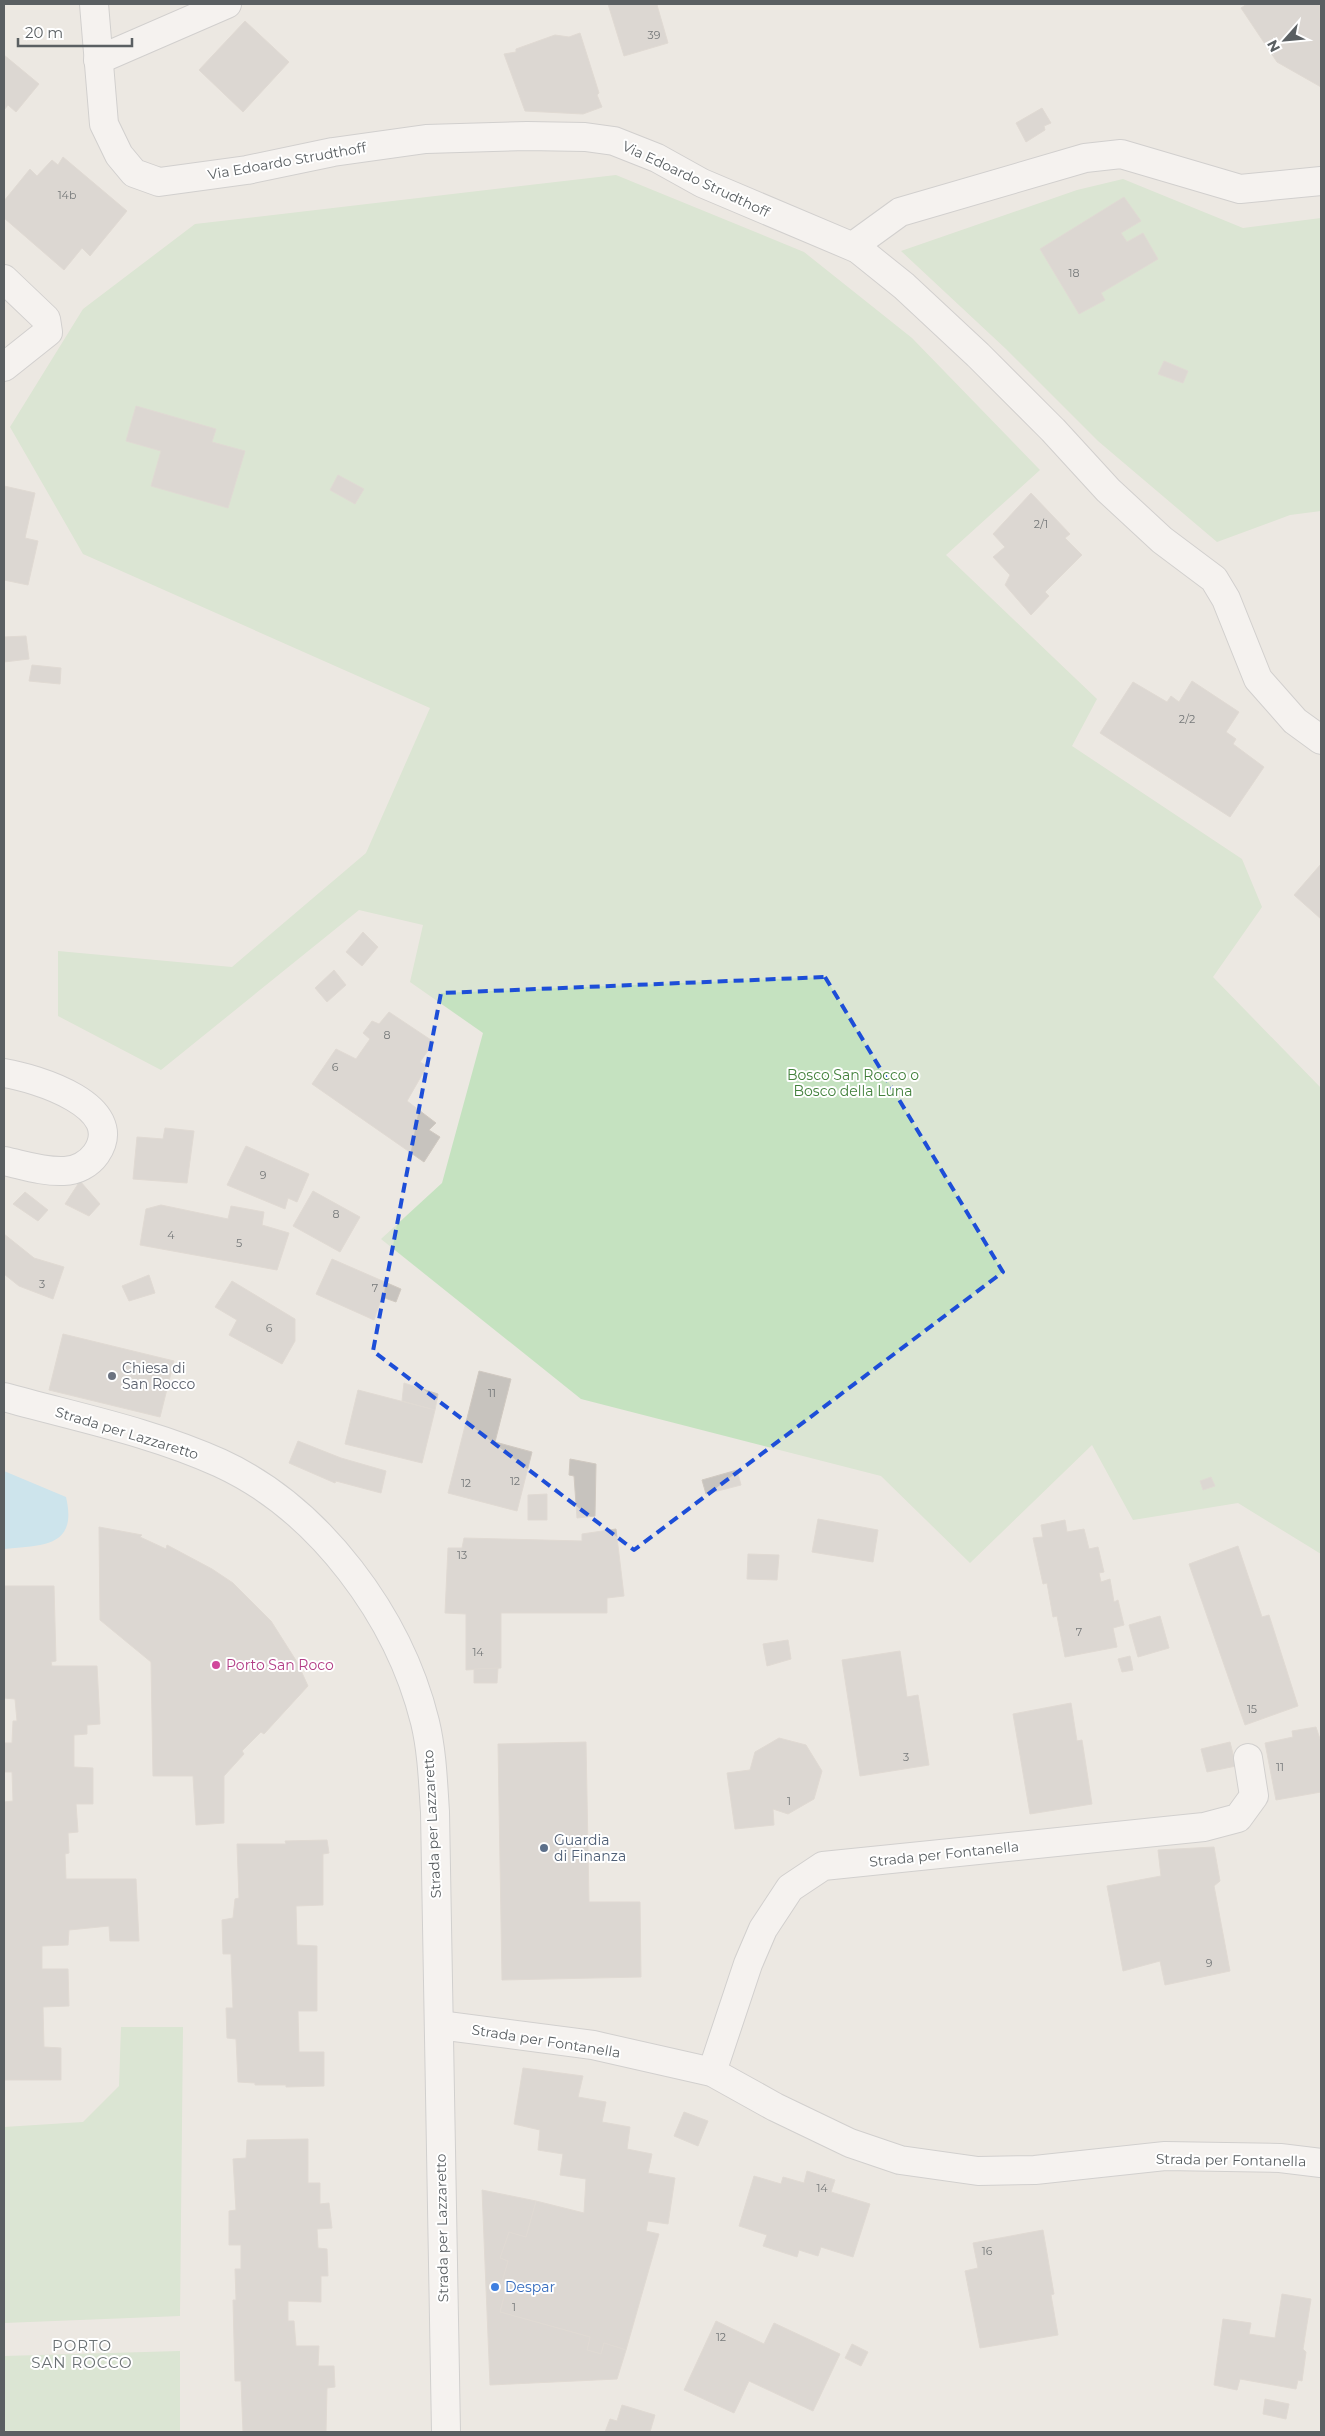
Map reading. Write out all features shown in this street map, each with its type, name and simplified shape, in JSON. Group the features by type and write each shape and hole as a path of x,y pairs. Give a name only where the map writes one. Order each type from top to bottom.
{"street":[{"name":"Via Edoardo Strudthoff","path":"94,4 104,124 119,155 134,173 159,182 247,170 333,152 426,139 527,136 585,137 614,141 658,158 702,183 858,249 897,280 978,355 1053,430 1108,490 1162,540 1214,579 1226,599 1258,679 1294,721 1321,740"},
{"path":"98,60 227,4"},
{"path":"858,249 860,240 900,212 1085,158 1121,154 1240,189 1321,181"},
{"path":"4,280 46,319 48,332 4,367"},
{"path":"4,1073 29,1077 72,1096 86,1105 98,1120 103,1134 98,1152 92,1160 78,1169 65,1171 38,1169 4,1161"},
{"name":"Strada per Lazzaretto","path":"4,1397 154,1438 222,1464 252,1481 308,1525 352,1570 384,1620 412,1681 425,1722 430,1751 435,1812 446,2432"},
{"name":"Strada per Fontanella","path":"712,2072 742,1982 763,1929 790,1888 823,1866 1204,1827 1238,1818 1254,1796 1248,1758"},
{"name":"Strada per Fontanella","path":"438,2025 593,2045 712,2072 775,2107 850,2143 909,2161 978,2171 1035,2170 1165,2156 1280,2158 1321,2163"}],"highlighted area":[{"path":"825,977 1003,1272 634,1550 373,1351 441,993"}],"green space":[{"name":"Bosco San Rocco o Bosco della Luna","path":"616,175 804,252 912,338 1040,470 946,555 1097,699 1072,746 1242,859 1262,907 1213,977 1321,1088 1321,1554 1238,1503 1133,1520 1092,1445 970,1563 881,1476 581,1399 381,1239 442,1183 483,1033 410,982 423,925 359,910 161,1070 58,1016 58,951 232,967 366,853 430,708 83,554 10,427 83,309 195,224"},
{"path":"1123,179 1243,228 1321,218 1321,511 1290,515 1217,542 1098,441 1006,349 901,251 1077,190"},
{"path":"121,2027 183,2027 180,2316 4,2323 4,2127 83,2122 119,2086"},
{"path":"180,2351 180,2432 4,2432 4,2356"}],"water":[{"path":"4,1471 66,1497 67,1526 62,1535 54,1541 43,1544 4,1549"}],"building":[{"path":"608,4 660,4 657,5 668,43 624,56"},
{"path":"1247,4 1320,4 1321,87 1277,62 1241,8"},
{"path":"245,21 289,62 243,112 199,70"},
{"path":"580,33 602,107 583,114 525,111 504,54 516,52 516,49 555,35 569,37"},
{"path":"4,55 39,84 16,112 8,105 4,110"},
{"path":"1042,108 1051,123 1044,126 1045,130 1026,142 1016,123"},
{"path":"63,157 127,211 90,256 82,248 64,270 4,218 4,201 30,169 37,176 52,160 58,165"},
{"path":"1124,197 1141,221 1121,233 1127,242 1143,233 1158,259 1101,293 1105,300 1079,314 1040,249"},
{"path":"1164,361 1188,371 1183,383 1158,374"},
{"path":"136,406 216,429 212,442 245,451 228,508 151,486 161,451 126,441"},
{"path":"338,475 364,489 355,504 330,490"},
{"path":"4,486 35,493 25,538 38,541 28,585 4,580"},
{"path":"1031,493 1070,534 1065,538 1082,555 1045,592 1049,596 1031,615 1005,585 1010,575 993,557 1005,547 993,534"},
{"path":"26,636 29,659 4,662 4,637"},
{"path":"32,665 61,668 60,684 29,681"},
{"path":"1192,681 1239,712 1226,732 1236,739 1233,744 1264,767 1230,817 1100,733 1133,682 1167,702 1171,696 1179,702"},
{"path":"1321,864 1321,919 1294,895"},
{"path":"363,932 378,947 362,966 346,952"},
{"path":"334,970 346,985 327,1002 315,988"},
{"path":"389,1012 434,1042 420,1062 427,1066 407,1101 436,1123 429,1130 440,1137 424,1162 312,1084 336,1049 356,1059 370,1039 363,1033 372,1021 379,1024"},
{"path":"165,1128 194,1131 187,1183 133,1179 137,1137 163,1139"},
{"path":"246,1146 309,1174 297,1202 288,1198 285,1209 227,1185"},
{"path":"80,1181 100,1204 89,1216 65,1204"},
{"path":"313,1191 360,1217 340,1252 293,1226"},
{"path":"25,1192 48,1210 38,1221 13,1204"},
{"path":"161,1205 228,1219 231,1206 264,1212 262,1225 289,1233 277,1270 140,1245 146,1209"},
{"path":"4,1234 34,1258 64,1267 53,1299 19,1286 4,1274"},
{"path":"332,1259 401,1289 396,1302 382,1297 374,1320 316,1294"},
{"path":"149,1275 155,1293 129,1301 122,1286"},
{"path":"232,1281 295,1319 295,1341 282,1364 229,1335 237,1320 215,1307"},
{"name":"Chiesa di San Rocco","path":"63,1334 174,1361 160,1417 49,1390"},
{"path":"479,1371 511,1379 495,1442 532,1452 517,1511 448,1493"},
{"path":"404,1383 438,1394 435,1410 402,1401"},
{"path":"358,1390 435,1410 422,1463 345,1444"},
{"path":"298,1441 341,1458 386,1471 381,1493 336,1481 335,1483 289,1463"},
{"path":"570,1459 596,1464 595,1516 577,1518 574,1476 569,1475"},
{"path":"737,1470 741,1485 706,1494 702,1480"},
{"path":"1211,1477 1215,1486 1203,1490 1200,1481"},
{"path":"547,1494 547,1520 528,1520 528,1495"},
{"path":"818,1519 878,1530 873,1562 812,1552"},
{"path":"1065,1520 1067,1532 1084,1529 1089,1549 1098,1547 1104,1572 1099,1573 1101,1582 1110,1579 1114,1602 1118,1600 1124,1625 1113,1628 1117,1647 1065,1657 1057,1616 1053,1617 1047,1583 1043,1584 1033,1538 1043,1537 1041,1525"},
{"path":"99,1527 142,1535 140,1537 166,1549 167,1545 212,1569 233,1583 271,1621 297,1662 308,1686 264,1734 261,1732 242,1751 244,1754 224,1776 224,1823 196,1825 193,1776 153,1776 151,1662 100,1620"},
{"path":"616,1529 624,1596 607,1598 607,1613 501,1613 501,1668 466,1670 466,1614 445,1613 448,1548 462,1548 464,1538 582,1541 582,1534"},
{"path":"1238,1546 1262,1617 1269,1615 1298,1706 1245,1725 1189,1564"},
{"path":"748,1554 779,1555 777,1580 747,1579"},
{"path":"4,1586 54,1586 56,1661 51,1662 52,1666 97,1666 100,1724 87,1725 87,1734 74,1735 74,1767 93,1768 93,1804 76,1804 78,1832 68,1833 69,1853 65,1854 66,1879 136,1879 139,1941 110,1941 109,1926 69,1930 68,1945 42,1946 42,1969 68,1969 69,2006 43,2007 44,2047 61,2048 61,2080 4,2080 4,1802 13,1801 12,1772 4,1772 4,1743 12,1743 13,1721 17,1721 15,1699 4,1698"},
{"path":"1160,1616 1169,1648 1138,1657 1129,1625"},
{"path":"788,1640 791,1659 767,1666 763,1644"},
{"path":"900,1651 907,1697 918,1695 929,1765 860,1776 842,1660"},
{"path":"1130,1656 1133,1670 1122,1672 1118,1659"},
{"path":"498,1668 497,1683 474,1683 474,1669"},
{"path":"1071,1703 1077,1741 1082,1740 1092,1804 1030,1814 1013,1714"},
{"path":"1316,1727 1321,1738 1321,1792 1276,1800 1265,1743 1293,1737 1292,1731"},
{"path":"779,1738 806,1745 822,1771 814,1799 788,1814 773,1809 774,1825 735,1829 727,1773 750,1770 755,1752"},
{"name":"Guardia di Finanza","path":"586,1742 589,1902 640,1902 641,1977 502,1980 498,1744"},
{"path":"1230,1742 1236,1766 1207,1772 1201,1749"},
{"path":"327,1840 329,1853 323,1854 323,1905 296,1906 297,1945 317,1946 317,2011 298,2011 299,2052 324,2052 324,2086 286,2087 286,2085 255,2085 255,2083 238,2082 236,2039 227,2038 226,2008 233,2008 231,1954 223,1954 222,1920 233,1918 235,1899 239,1898 237,1844 286,1844 285,1841"},
{"path":"1214,1847 1220,1881 1214,1886 1230,1971 1165,1985 1160,1961 1123,1971 1107,1886 1161,1876 1158,1850"},
{"path":"523,2068 583,2076 578,2097 606,2102 602,2122 630,2127 627,2149 652,2154 648,2173 675,2178 668,2224 648,2221 646,2231 659,2234 626,2350 604,2343 601,2354 587,2350 590,2337 500,2312 506,2288 501,2285 508,2261 500,2258 509,2232 526,2237 536,2201 584,2213 586,2179 560,2175 563,2154 538,2150 540,2130 514,2124"},
{"path":"684,2112 708,2121 698,2146 674,2136"},
{"path":"308,2139 308,2183 320,2183 320,2204 329,2203 332,2228 317,2229 318,2248 327,2249 328,2276 321,2276 321,2302 288,2301 288,2321 294,2321 296,2346 319,2346 318,2366 334,2366 335,2387 327,2388 326,2432 243,2432 241,2381 235,2381 233,2300 236,2300 235,2269 241,2269 241,2245 229,2245 229,2211 236,2210 233,2159 246,2158 247,2140"},
{"path":"807,2171 835,2180 831,2192 870,2204 853,2257 821,2247 818,2256 799,2250 797,2257 763,2246 767,2235 739,2226 754,2176 781,2184 783,2177 804,2183"},
{"name":"Despar","path":"482,2190 536,2201 526,2237 509,2232 500,2258 508,2261 501,2285 506,2288 500,2312 590,2337 587,2350 601,2354 604,2343 626,2350 617,2379 490,2385"},
{"path":"1043,2230 1054,2294 1051,2295 1058,2335 980,2348 965,2271 978,2268 973,2243"},
{"path":"1282,2294 1311,2299 1303,2349 1306,2352 1302,2381 1298,2380 1296,2389 1240,2379 1237,2390 1214,2385 1223,2319 1251,2323 1249,2334 1275,2338"},
{"path":"716,2321 764,2344 774,2323 840,2354 813,2411 749,2381 734,2413 684,2390"},
{"path":"852,2344 868,2352 861,2366 845,2358"},
{"path":"1265,2399 1289,2404 1286,2419 1263,2414"},
{"path":"622,2405 655,2415 650,2432 605,2432 610,2419 617,2421"}],"place":[{"name":"Chiesa di San Rocco","path":"112,1376"},
{"name":"Porto San Roco","path":"216,1665"},
{"name":"Guardia di Finanza","path":"544,1848"},
{"name":"Despar","path":"495,2287"}],"district":[{"name":"PORTO SAN ROCCO","path":"82,2354"}]}
